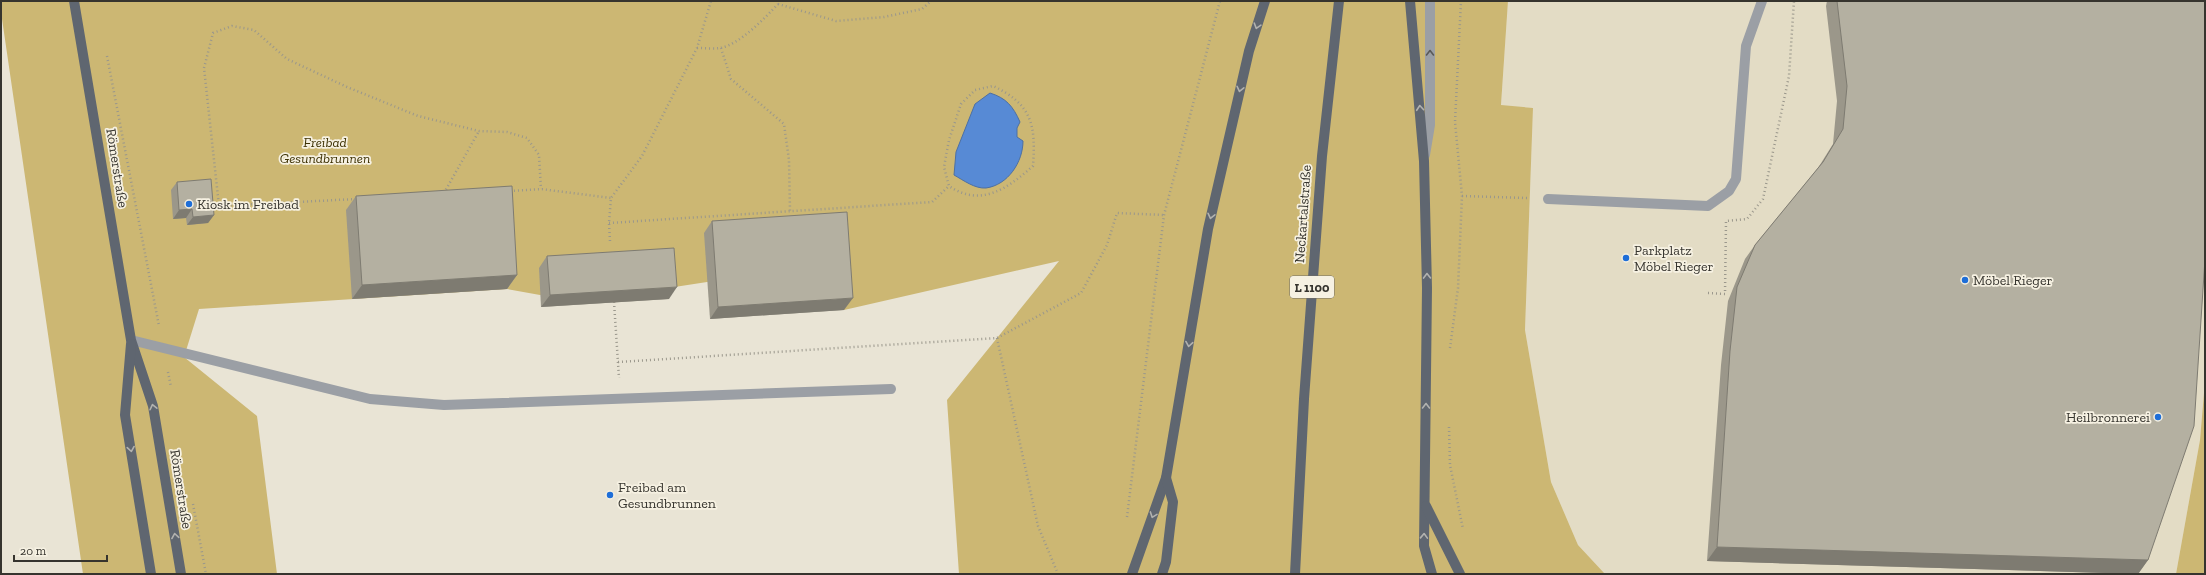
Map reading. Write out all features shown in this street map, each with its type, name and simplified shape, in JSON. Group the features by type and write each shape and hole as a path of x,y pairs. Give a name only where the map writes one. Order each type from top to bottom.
{"main road":[{"name":"Römerstraße","path":"74,1 131,340 153,406 181,574"},
{"path":"1132,574 1166,478 1208,229 1249,51 1265,1"},
{"name":"Neckartalstraße","path":"1295,574 1304,399 1322,156 1339,1"},
{"path":"1410,1 1424,161 1427,288 1426,505 1424,546 1432,574"},
{"name":"Römerstraße","path":"131,340 126,416 151,574"},
{"path":"1162,574 1166,562 1173,502 1166,478"},
{"path":"1426,505 1460,574"}],"lane":[{"path":"1424,161 1430,125 1430,1"},
{"path":"1548,199 1708,206 1729,191 1736,179 1746,46 1762,1"},
{"path":"131,340 164,350 370,399 444,405 891,390"}],"path":[{"path":"610,241 609,223 611,198 642,156 697,48 711,1"},
{"path":"697,48 721,48 737,40 764,19 778,3 836,21 884,17 922,9 930,1"},
{"path":"1126,521 1164,215 1220,1"},
{"path":"1449,354 1458,288 1462,196 1455,122 1461,1"},
{"path":"1708,293 1725,294 1726,221 1747,219 1763,200 1789,76 1794,1"},
{"path":"358,199 219,206 204,68 213,33 232,26 254,30 287,58 347,87 418,116 479,131 508,132 527,138 539,155 542,190"},
{"path":"721,48 732,79 784,124 788,160 790,211"},
{"path":"106,51 164,350"},
{"path":"993,86 1010,94 1026,110 1035,138 1033,166 1016,181 990,194 970,196 958,192 949,186 944,167 949,140 961,104 975,90 993,86"},
{"path":"451,194 443,194 479,131"},
{"path":"609,223 932,202 949,186"},
{"path":"504,191 542,190 611,198"},
{"path":"1462,196 1548,199"},
{"path":"618,362 997,338 1081,293 1107,245 1117,213 1164,215"},
{"path":"614,302 619,399"},
{"path":"997,338 1038,526 1058,574"},
{"path":"1449,425 1450,465 1464,533"}],"shaded area":[{"name":"Möbel Rieger","path":"1508,1 2205,1 2205,381 2200,440 2176,574 1605,574 1578,545 1551,482 1525,330 1533,109 1501,106"}],"green space":[{"name":"Freibad Gesundbrunnen","path":"1,1 1508,1 1501,105 1533,108 1525,330 1551,482 1578,545 1605,574 959,574 947,400 1059,261 844,310 841,273 707,282 668,288 540,295 507,289 199,309 184,357 257,416 277,574 83,574 1,12"},
{"path":"2205,381 2205,574 2176,574 2200,440"}],"water":[{"path":"990,93 1005,100 1015,111 1020,122 1017,128 1017,137 1023,141 1020,157 1013,171 994,186 982,188 969,184 954,175 956,152 975,104"}],"building":[{"name":"Möbel Rieger","path":"1837,1 2205,1 2205,259 2194,426 2148,560 1717,547 1730,351 1737,287 1755,245 1823,162 1843,129 1847,86"},
{"name":"Kiosk im Freibad","path":"211,179 214,215 193,217 192,209 179,210 177,182"},
{"path":"512,186 517,275 362,285 356,196"},
{"path":"847,212 853,298 718,307 712,221"},
{"path":"674,248 677,287 550,295 547,256"}],"place":[{"name":"Kiosk im Freibad","path":"189,204"},
{"name":"Parkplatz Möbel Rieger","path":"1626,258"},
{"name":"Möbel Rieger","path":"1965,280"},
{"name":"Heilbronnerei","path":"2158,417"},
{"name":"Freibad am Gesundbrunnen","path":"610,495"}]}
